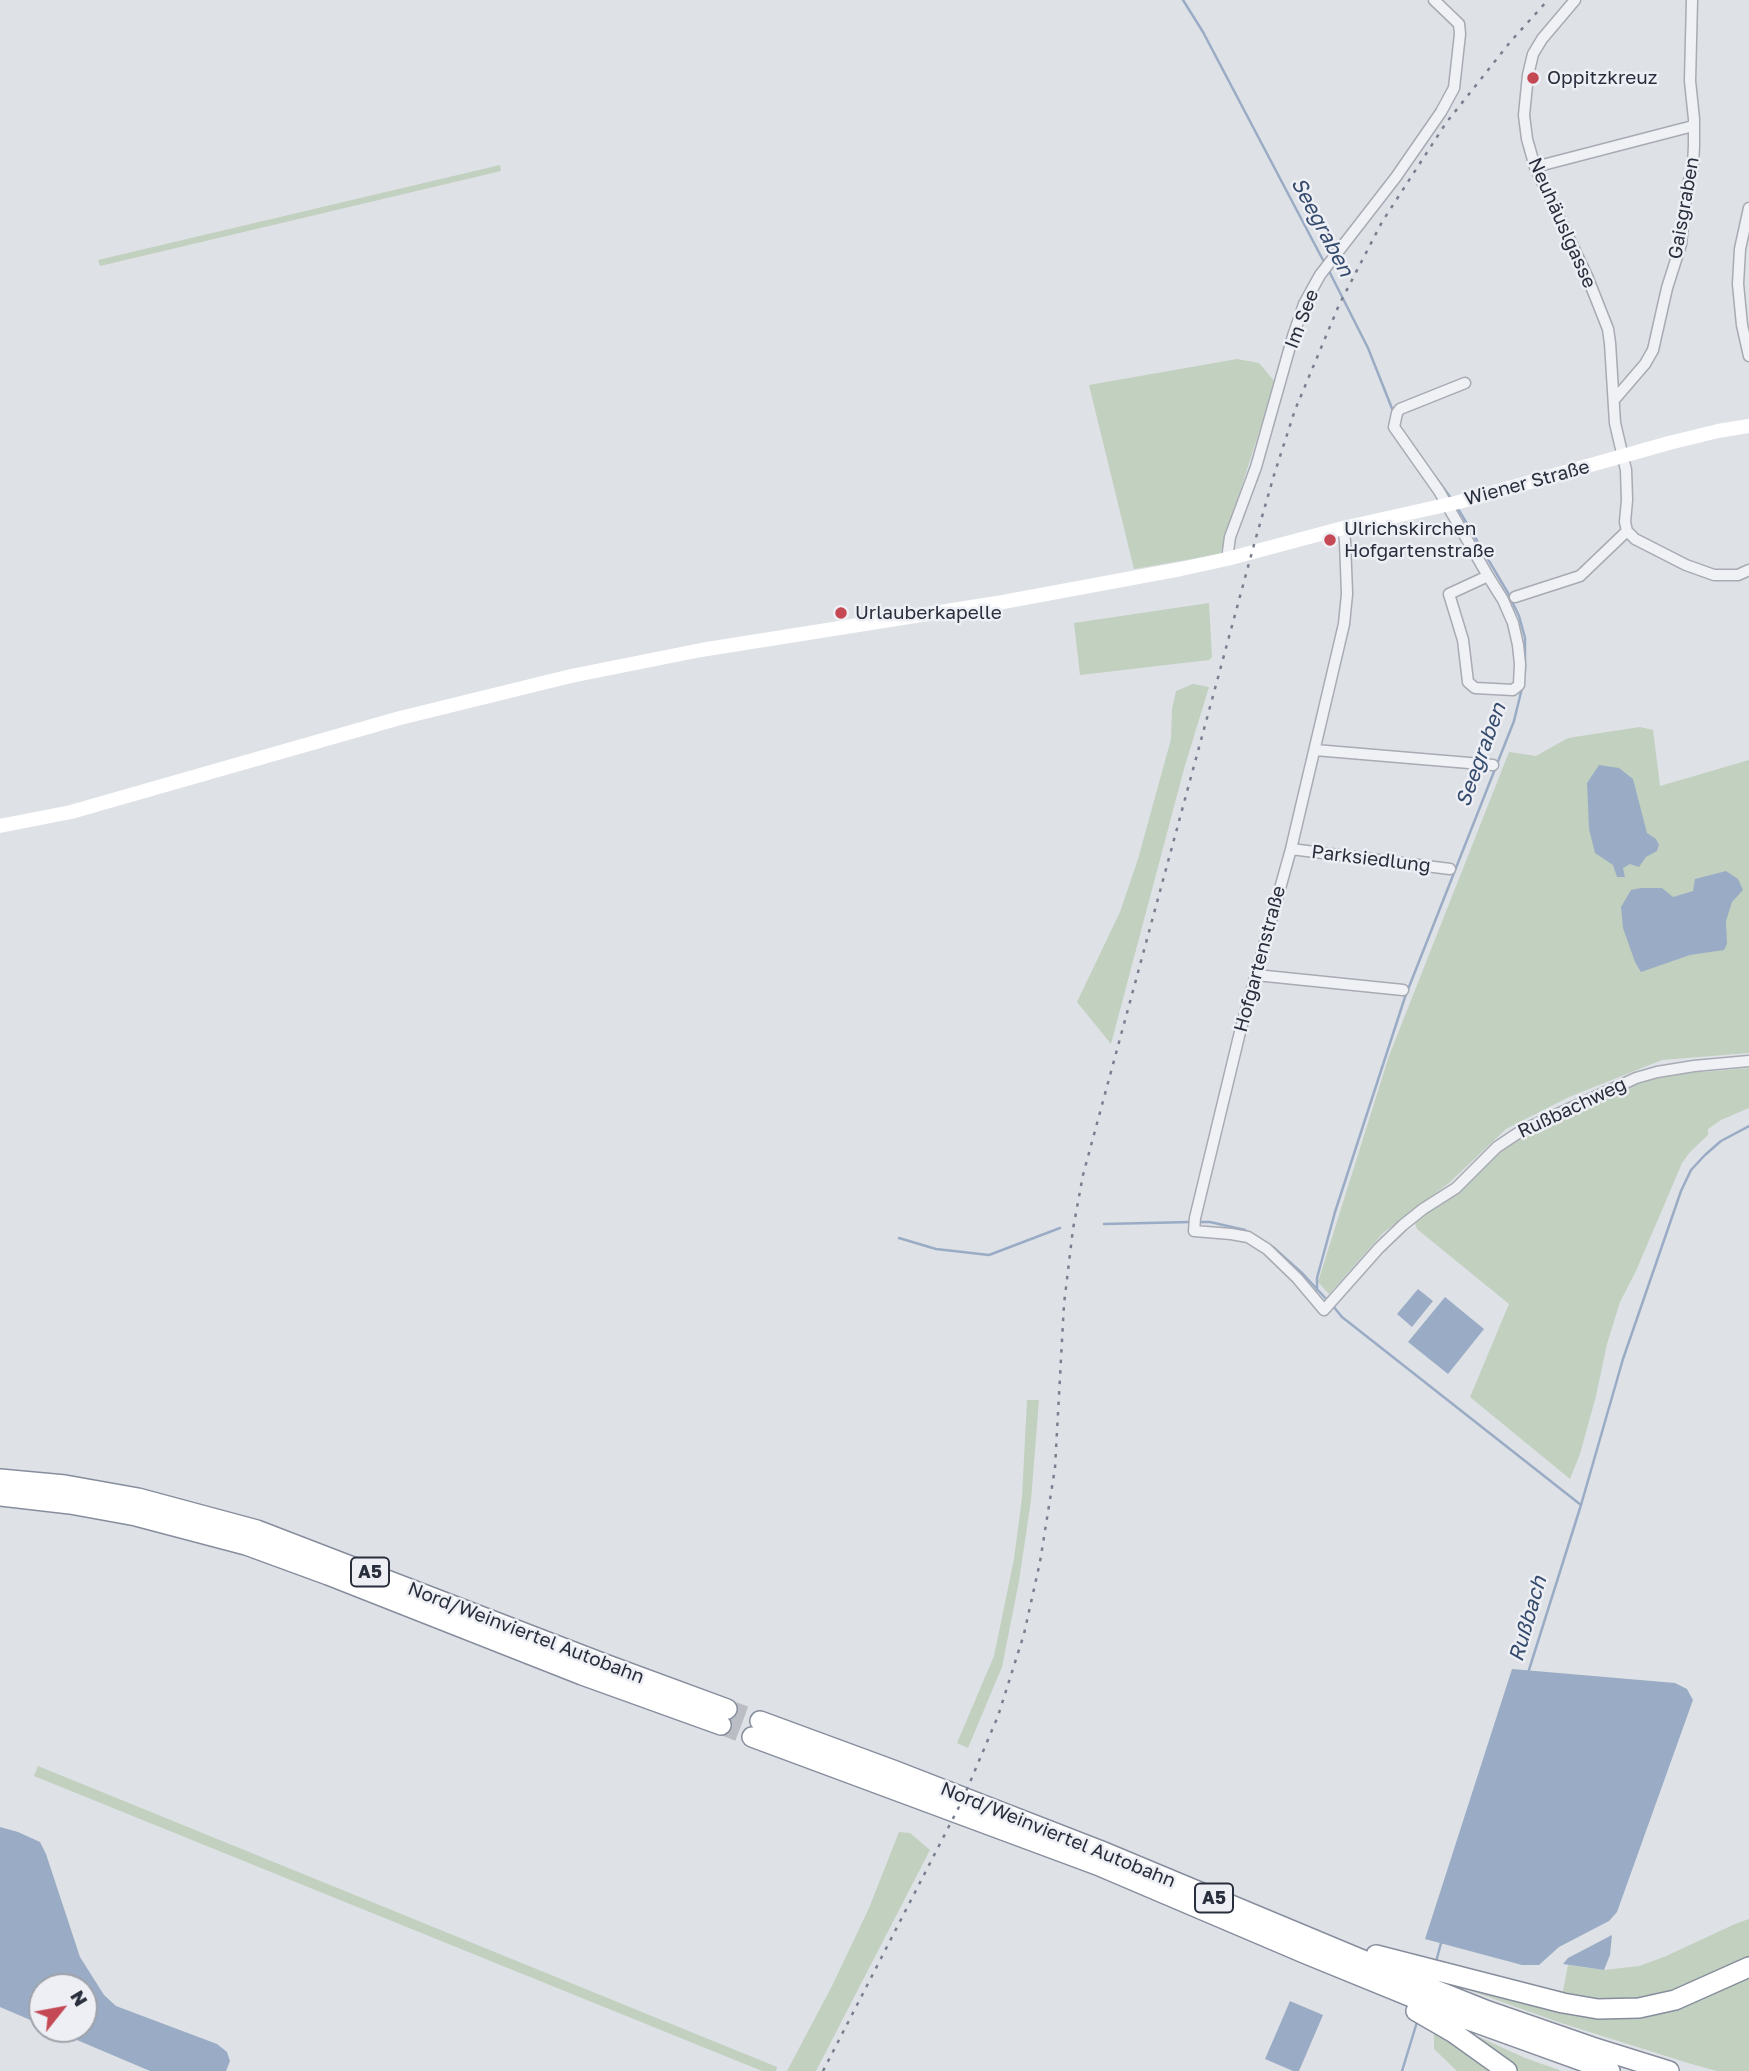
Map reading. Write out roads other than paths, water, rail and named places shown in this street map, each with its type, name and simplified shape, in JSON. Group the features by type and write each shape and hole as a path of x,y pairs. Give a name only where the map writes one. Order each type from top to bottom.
{"highway":[{"name":"Nord/Weinviertel Autobahn","path":"0,1479 65,1485 138,1498 257,1530 605,1664 724,1717 569,1670 246,1545 136,1516 70,1504 0,1496"},
{"name":"Nord/Weinviertel Autobahn","path":"756,1729 1053,1831 1463,2018 1610,2071"},
{"name":"Nord/Weinviertel Autobahn","path":"1308,1947 1592,2047 1669,2071"},
{"path":"1308,1947 1598,2009 1639,2008 1664,2003 1699,1991 1749,1967"},
{"path":"1308,1947 1433,2020 1481,2050 1507,2071"}],"street":[{"name":"Im See","path":"1227,559 1230,537 1256,467 1297,323 1329,263 1396,177 1441,112 1454,88 1459,24 1434,0"},
{"name":"Neuhäuslgasse","path":"1575,0 1533,54 1524,115 1535,167 1603,314 1610,343 1615,424 1626,470 1627,531"},
{"name":"Gaisgraben","path":"1614,400 1645,364 1653,350 1667,288 1681,244 1687,188 1693,167 1690,80 1692,0"},
{"path":"1535,167 1693,126"},
{"path":"1749,208 1742,234 1738,267 1738,299 1749,356"},
{"path":"1465,383 1400,409 1394,427 1453,503 1488,576 1503,600 1513,623 1518,645 1519,685 1513,690 1475,688 1468,682 1463,640 1449,594 1488,576"},
{"name":"Wiener Straße","path":"0,826 71,812 400,718 630,663 793,634 978,606 1227,559 1343,528 1453,503 1681,440 1749,426"},
{"name":"Hofgartenstraße","path":"1329,1304 1267,1249 1248,1237 1194,1231 1240,1032 1291,849 1344,624 1348,594 1343,528"},
{"path":"1515,597 1580,576 1627,531 1635,539 1686,565 1714,575 1738,575 1749,570"},
{"path":"1315,750 1493,765"},
{"name":"Parksiedlung","path":"1291,849 1450,869"},
{"path":"1256,975 1403,990"},
{"name":"Rußbachweg","path":"1329,1304 1403,1225 1456,1188 1497,1147 1521,1131 1636,1078 1694,1066 1749,1061"}],"water":[{"path":"1599,765 1619,768 1633,779 1647,833 1656,839 1659,845 1657,851 1646,857 1639,867 1630,864 1623,868 1625,877 1617,877 1613,865 1595,853 1589,829 1587,783"},
{"path":"1726,871 1738,879 1743,890 1732,902 1726,921 1727,944 1724,950 1690,955 1641,972 1623,928 1621,907 1631,890 1662,888 1673,897 1693,891 1695,879"},
{"path":"1418,1289 1433,1301 1412,1327 1397,1314"},
{"path":"1445,1297 1484,1329 1448,1374 1408,1342"},
{"path":"1512,1669 1675,1683 1687,1689 1693,1700 1617,1912 1609,1921 1559,1947 1539,1965 1522,1965 1425,1939"},
{"path":"0,1827 40,1842 80,1957 90,1973 28,1973 28,2019 0,2007"},
{"path":"1612,1935 1610,1955 1604,1970 1563,1964 1568,1958"},
{"path":"98,1986 116,2006 217,2044 227,2052 230,2061 226,2071 150,2071 84,2043 98,2043"},
{"path":"1290,2001 1323,2015 1299,2071 1265,2059"}],"waterway":[{"name":"Seegraben","path":"1183,0 1203,32 1324,262"},
{"name":"Seegraben","path":"1329,271 1368,348 1393,411"},
{"name":"Seegraben","path":"1436,478 1451,498"},
{"name":"Seegraben","path":"1457,507 1519,616 1525,638 1525,671"},
{"name":"Seegraben","path":"1317,1290 1317,1278 1335,1212 1405,997 1514,721 1522,688"},
{"name":"Rußbach","path":"1528,1673 1623,1359 1681,1191 1691,1170 1705,1155 1721,1141 1749,1126"},
{"path":"1104,1224 1191,1222"},
{"path":"1198,1222 1210,1222 1249,1233"},
{"path":"899,1238 936,1249 989,1255 1060,1228"},
{"path":"1273,1247 1328,1301"},
{"path":"1333,1306 1342,1317 1581,1505"},
{"name":"Rußbach","path":"1436,1962 1441,1943"},
{"name":"Rußbach","path":"1402,2071 1417,2022"}],"tunnel":[{"path":"727,1709 760,1721"},
{"path":"721,1725 752,1737"}],"railway":[{"path":"823,2071 962,1801 998,1716 1024,1634 1040,1562 1055,1468 1064,1304 1083,1175 1255,541 1295,410 1339,305 1382,222 1446,123 1511,41 1548,0"}],"place":[{"name":"Oppitzkreuz","path":"1533,78"},
{"name":"Ulrichskirchen Hofgartenstraße","path":"1330,540"},
{"name":"Urlauberkapelle","path":"841,613"}]}
